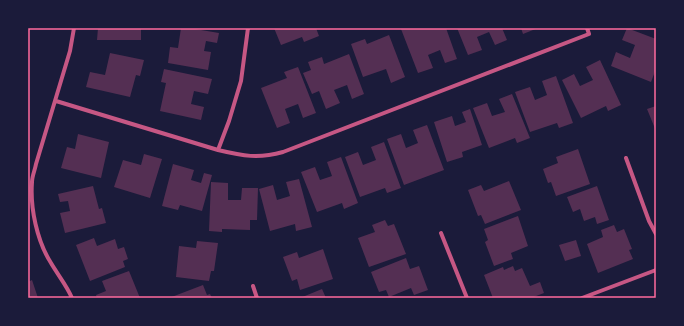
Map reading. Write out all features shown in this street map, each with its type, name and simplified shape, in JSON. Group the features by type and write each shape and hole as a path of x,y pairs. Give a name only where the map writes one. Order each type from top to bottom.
{"street":[{"path":"72,298 50,262 40,239 32,197 32,181 70,51 74,28"},
{"path":"218,150 229,121 241,81 248,28"},
{"path":"56,101 239,156 268,156 283,152 589,34 587,28"},
{"path":"626,158 649,221 656,234"},
{"path":"441,234 468,298"},
{"path":"582,298 656,270"},
{"path":"253,286 257,298"}],"building":[{"path":"98,28 141,28 141,40 97,40"},
{"path":"181,28 219,33 217,43 206,41 204,51 211,52 208,70 168,63 170,47 178,48"},
{"path":"274,28 316,28 319,36 304,42 302,37 281,45"},
{"path":"446,28 457,59 445,63 440,50 428,55 433,68 418,73 401,29"},
{"path":"457,28 502,28 507,40 495,45 489,32 477,37 482,50 468,55"},
{"path":"521,28 538,28 523,34"},
{"path":"627,28 656,39 656,69 651,82 611,66 616,52 630,58 635,45 622,40"},
{"path":"389,35 405,77 391,83 386,69 363,77 351,44 365,39 367,44"},
{"path":"110,53 144,60 140,76 136,75 130,97 86,87 90,72 105,75"},
{"path":"349,54 364,94 352,99 347,85 334,90 340,103 326,109 319,91 312,94 303,73 311,70 308,62 322,57 324,64"},
{"path":"600,60 621,105 608,111 606,106 581,118 562,80 574,74 580,86 593,80 586,67"},
{"path":"298,67 316,113 303,118 298,104 285,109 290,123 277,128 261,88 287,78 284,72"},
{"path":"164,69 212,79 208,94 194,91 191,104 204,107 201,120 160,111 166,83 161,82"},
{"path":"556,76 573,123 559,128 557,123 530,132 515,92 530,87 535,100 547,95 542,81"},
{"path":"512,94 530,138 517,143 515,138 489,148 473,108 487,103 492,116 505,112 499,99"},
{"path":"656,106 656,131 647,109"},
{"path":"470,109 482,145 462,152 463,157 447,162 434,122 452,116 455,126 466,122 462,112"},
{"path":"427,125 444,170 404,185 387,139 401,134 406,148 418,143 413,130"},
{"path":"78,134 109,142 101,178 61,168 67,147 75,149"},
{"path":"384,142 401,188 387,193 385,188 360,197 345,157 358,152 363,165 376,160 371,147"},
{"path":"578,149 590,184 556,196 551,182 548,183 543,169 558,163 556,157"},
{"path":"144,154 162,159 150,198 114,187 123,160 141,165"},
{"path":"341,157 358,203 344,209 342,203 317,212 301,172 315,167 320,180 332,176 327,162"},
{"path":"173,164 194,170 191,180 201,183 204,173 212,175 202,211 180,205 178,210 162,206"},
{"path":"299,179 312,227 296,231 295,224 270,231 259,189 273,185 277,200 290,196 286,182"},
{"path":"509,181 521,210 485,224 481,215 478,216 468,190 481,185 484,191"},
{"path":"211,182 228,183 228,200 241,200 242,188 258,188 257,220 250,220 250,230 222,229 222,232 209,231"},
{"path":"93,186 99,209 102,208 106,223 65,233 60,213 70,211 68,201 60,202 58,194"},
{"path":"597,186 609,220 597,224 595,217 584,221 580,209 573,212 567,197"},
{"path":"518,216 528,246 511,253 513,259 494,266 485,242 488,240 484,229"},
{"path":"385,220 388,226 394,224 406,254 369,267 358,238 375,232 372,225"},
{"path":"614,225 617,232 624,229 632,249 629,250 633,259 598,273 587,244 603,237 601,230"},
{"path":"94,238 97,246 115,239 118,249 124,247 128,259 123,261 125,267 90,281 76,245"},
{"path":"576,240 581,256 565,261 559,245"},
{"path":"197,241 218,243 214,271 211,271 209,281 176,277 179,246 196,248"},
{"path":"323,249 333,279 300,290 297,279 292,281 283,257 297,252 299,258"},
{"path":"406,258 410,269 419,266 428,290 414,295 411,288 389,297 386,290 379,292 371,272"},
{"path":"513,266 515,271 522,268 530,286 540,282 544,293 531,298 493,298 484,275 503,267 504,270"},
{"path":"129,271 140,298 97,298 96,295 106,291 102,281"},
{"path":"32,280 38,298 28,298 28,282"},
{"path":"203,285 207,295 210,294 212,298 169,298"},
{"path":"322,289 326,298 300,298"}]}
